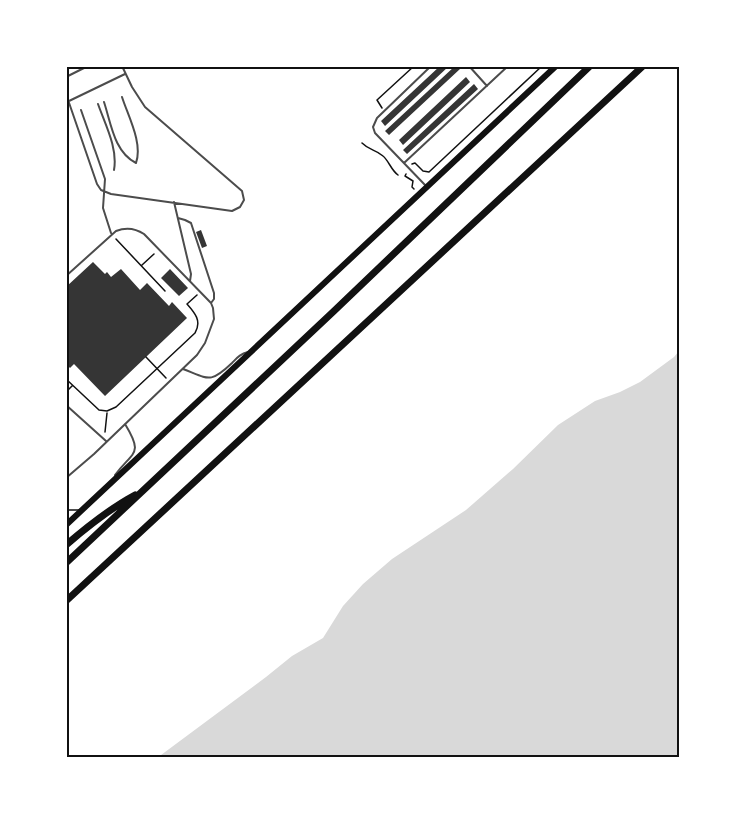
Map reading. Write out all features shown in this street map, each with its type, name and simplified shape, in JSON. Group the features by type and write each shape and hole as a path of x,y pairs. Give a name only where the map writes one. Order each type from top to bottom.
{"highway":[{"path":"66,564 590,66"},
{"path":"66,601 643,66"},
{"path":"66,545 102,516 143,491"}],"main road":[{"path":"66,525 556,66"}],"lane":[{"path":"66,77 88,66"},
{"path":"66,94 97,184 104,192 232,211 240,207 244,200 242,191 145,106 122,66"},
{"path":"427,187 374,130 375,120 431,66"},
{"path":"469,66 487,86"},
{"path":"404,164 508,66"},
{"path":"69,101 126,74"},
{"path":"104,102 121,150 136,163 139,153 138,143 122,97"},
{"path":"98,104 113,148 114,170"},
{"path":"81,110 105,179 103,208 111,234"},
{"path":"174,202 192,274 190,281"},
{"path":"178,218 191,223 213,293 214,299 211,303"},
{"path":"66,276 111,234 120,229 135,229 160,249 211,303 214,313 207,338 197,355 107,442 66,478"},
{"path":"183,369 213,378 240,355 250,352"},
{"path":"66,405 107,442"},
{"path":"110,483 131,457 135,448 135,441 125,424"},
{"path":"66,510 82,510"}],"path":[{"path":"385,111 377,100 414,66"},
{"path":"419,194 412,187 412,180 405,176 407,173 405,171 415,163 425,172 430,170 542,66"},
{"path":"362,143 383,156 398,175"},
{"path":"111,234 165,291"},
{"path":"141,266 160,249"},
{"path":"66,380 99,410 107,411 116,407 198,329 198,319 187,304 200,292"},
{"path":"146,357 170,381"},
{"path":"66,392 72,385"},
{"path":"101,437 105,433 107,411"}],"shaded area":[{"path":"679,351 679,758 157,758 292,656 323,638 343,606 363,584 392,559 466,510 558,425 595,401 640,382"}],"building":[{"path":"440,66 449,66 385,126 381,121"},
{"path":"455,66 460,69 389,135 385,131"},
{"path":"466,77 470,82 403,145 399,140"},
{"path":"474,84 478,89 407,154 403,150"},
{"path":"201,230 207,246 202,248 196,232"},
{"path":"93,262 111,277 121,269 140,290 147,283 169,306 172,302 187,318 105,396 74,364 70,368 66,364 66,287"},
{"path":"170,269 188,288 179,296 161,278"}]}
